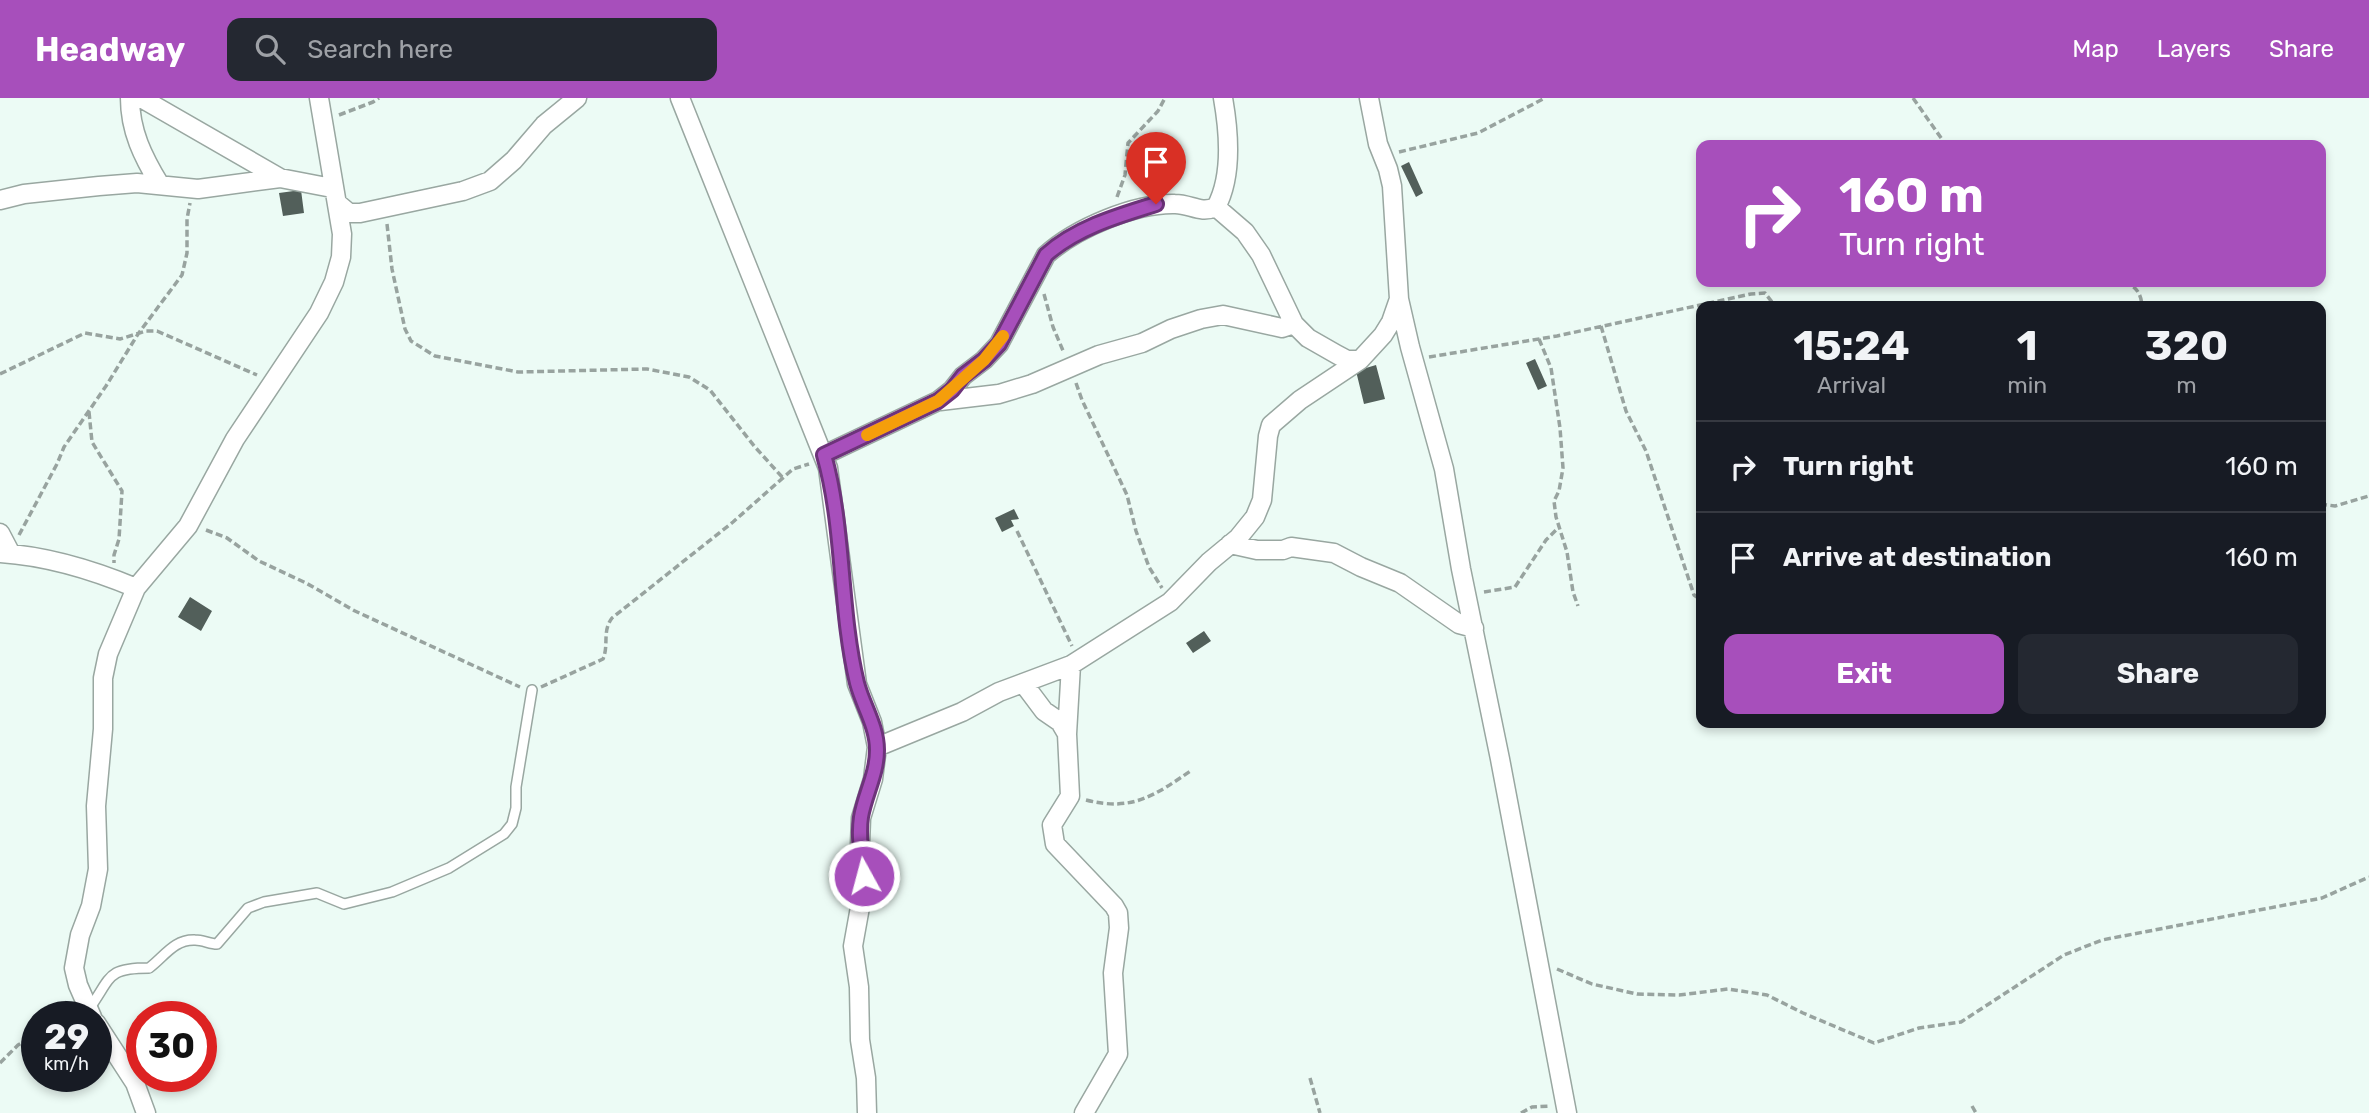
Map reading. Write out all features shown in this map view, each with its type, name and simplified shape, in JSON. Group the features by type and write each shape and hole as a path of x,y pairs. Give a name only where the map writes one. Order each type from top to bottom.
{"street":[{"path":"131,98 130,114 135,136 160,185"},
{"path":"141,98 280,178 335,195 349,213 463,191 490,181 514,160 544,125 577,98"},
{"path":"86,1001 74,968 80,935 92,906 98,869 96,806 103,729 103,678 108,654 128,585 188,526 235,439 319,313 334,282 341,257 342,234 319,98"},
{"path":"680,98 826,461 857,684 872,722 877,747 873,779 861,818 860,844 864,885 853,946 859,987 860,1040 866,1078 867,1113"},
{"path":"826,461 938,401 952,390 963,376 999,344 1043,261 1058,244 1106,220 1156,204 1177,204 1204,211 1216,207 1225,187 1227,146 1223,98"},
{"path":"1369,98 1378,144 1388,169 1395,208 1399,299 1444,468 1566,1111"},
{"path":"0,200 24,194 99,186 160,185 198,189 280,178"},
{"path":"1216,207 1245,232 1261,255 1294,324 1308,338 1336,354 1347,360 1360,360"},
{"path":"877,747 1075,663 1185,589 1259,510 1271,425 1300,400 1360,360 1383,335 1399,299"},
{"path":"938,401 999,394 1032,384 1099,355 1142,343 1201,319 1223,315 1282,328 1294,324"},
{"path":"0,533 7,552 36,556 128,585"},
{"path":"1230,544 1257,550 1283,550 1291,547 1334,552 1361,568 1400,583 1459,624 1474,628"},
{"path":"1075,663 1067,734 1070,796 1052,825 1055,844 1114,906 1118,913 1119,928 1113,973 1118,1054 1084,1113"},
{"path":"1023,683 1044,711 1060,722 1067,734"},
{"path":"112,1048 135,1083 146,1113"}],"lane":[{"path":"100,1001 114,974 131,967 149,968 166,951 181,942 193,940 217,944 248,908 264,902 317,893 344,904 392,892 449,868 504,834 512,824 516,808 516,787 532,690"}],"path":[{"path":"324,121 379,98"},
{"path":"1106,220 1125,176 1128,143 1158,111 1165,98"},
{"path":"1383,156 1478,133 1545,98"},
{"path":"1913,98 1942,140"},
{"path":"7,552 64,447 138,334 182,275 187,253 188,207 198,189"},
{"path":"385,208 392,269 405,329 411,341 435,356 518,372 647,369 689,377 710,390 783,478"},
{"path":"1043,261 1041,283 1053,327 1082,400 1126,495 1149,567 1170,601"},
{"path":"1718,301 1765,293 1771,301"},
{"path":"1413,359 1539,339 1696,306"},
{"path":"1601,326 1626,411 1646,451 1696,597"},
{"path":"0,374 85,333 120,339 158,331 271,382"},
{"path":"1539,339 1550,368 1560,428 1563,468 1559,491 1553,501 1578,606"},
{"path":"89,410 92,442 122,491 114,568 128,585"},
{"path":"188,526 227,538 259,561 306,583 355,611 513,685 532,690 603,659 606,655 606,626 612,618 802,464 826,461"},
{"path":"2326,505 2335,506 2369,496"},
{"path":"1467,596 1515,587 1546,540 1559,527"},
{"path":"1017,531 1075,663"},
{"path":"1070,796 1126,805 1146,799 1192,770"},
{"path":"1539,965 1569,973 1592,984 1637,994 1679,995 1728,989 1767,995 1874,1043 1919,1028 1961,1022 2064,955 2102,940 2322,898 2369,877"},
{"path":"0,1063 21,1043"},
{"path":"1310,1078 1320,1113"},
{"path":"1521,1113 1532,1107 1545,1105 1566,1111"},
{"path":"1972,1106 1976,1113"}],"building":[{"path":"1409,162 1423,193 1416,197 1401,166"},
{"path":"301,190 304,213 283,216 279,193"},
{"path":"1535,359 1547,386 1538,390 1526,363"},
{"path":"1376,365 1385,399 1364,404 1356,371"},
{"path":"1014,509 1019,519 1011,520 1014,526 1002,532 995,518"},
{"path":"190,597 212,611 201,631 178,617"},
{"path":"1204,631 1211,641 1193,653 1186,643"}],"slow traffic":[{"path":"867,435 938,401 984,360 1003,336"}],"route":[{"path":"864,876 860,844 861,818 873,779 877,747 872,722 857,684 832,494 824,455 938,401 952,390 963,376 999,344 1046,255 1058,244 1111,218 1156,204"}]}
